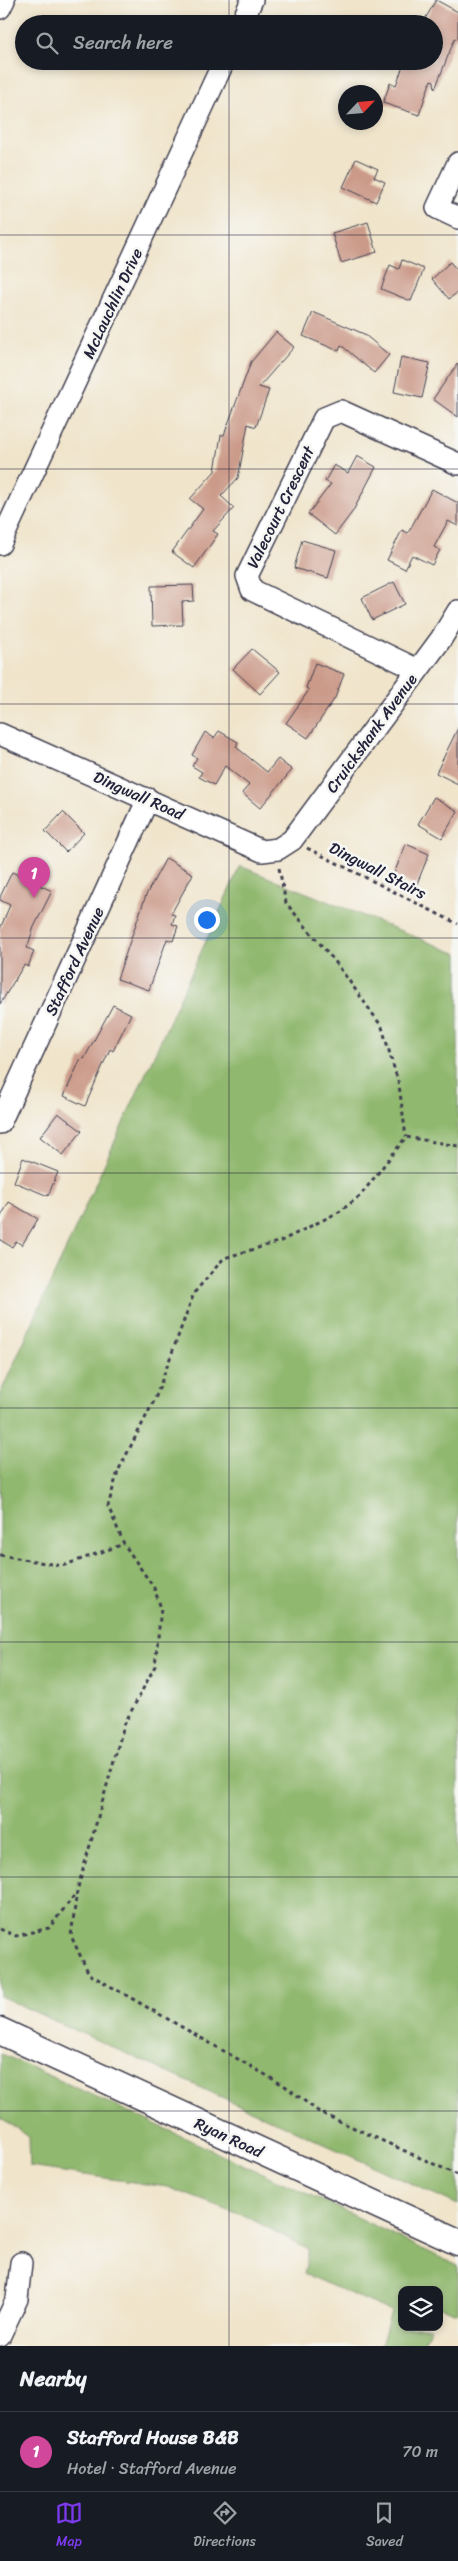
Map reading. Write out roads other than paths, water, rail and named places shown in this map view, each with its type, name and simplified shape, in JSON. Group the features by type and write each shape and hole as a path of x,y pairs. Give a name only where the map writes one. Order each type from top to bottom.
{"main road":[{"name":"Ryan Road","path":"0,2031 458,2242"}],"street":[{"path":"0,8 4,0"},
{"path":"245,15 252,0"},
{"name":"McLauchlin Drive","path":"0,544 220,70"},
{"path":"458,163 437,208 458,218"},
{"name":"Valecourt Crescent","path":"418,670 252,590 247,576 324,418 341,411 458,464"},
{"name":"Cruickshank Avenue","path":"285,845 418,670 458,612"},
{"name":"Dingwall Road","path":"0,734 262,850 285,845"},
{"name":"Stafford Avenue","path":"0,1123 148,799"},
{"path":"0,2335 18,2299 21,2263"}],"place":[{"name":"Stafford House B&B","path":"34,898"}]}
